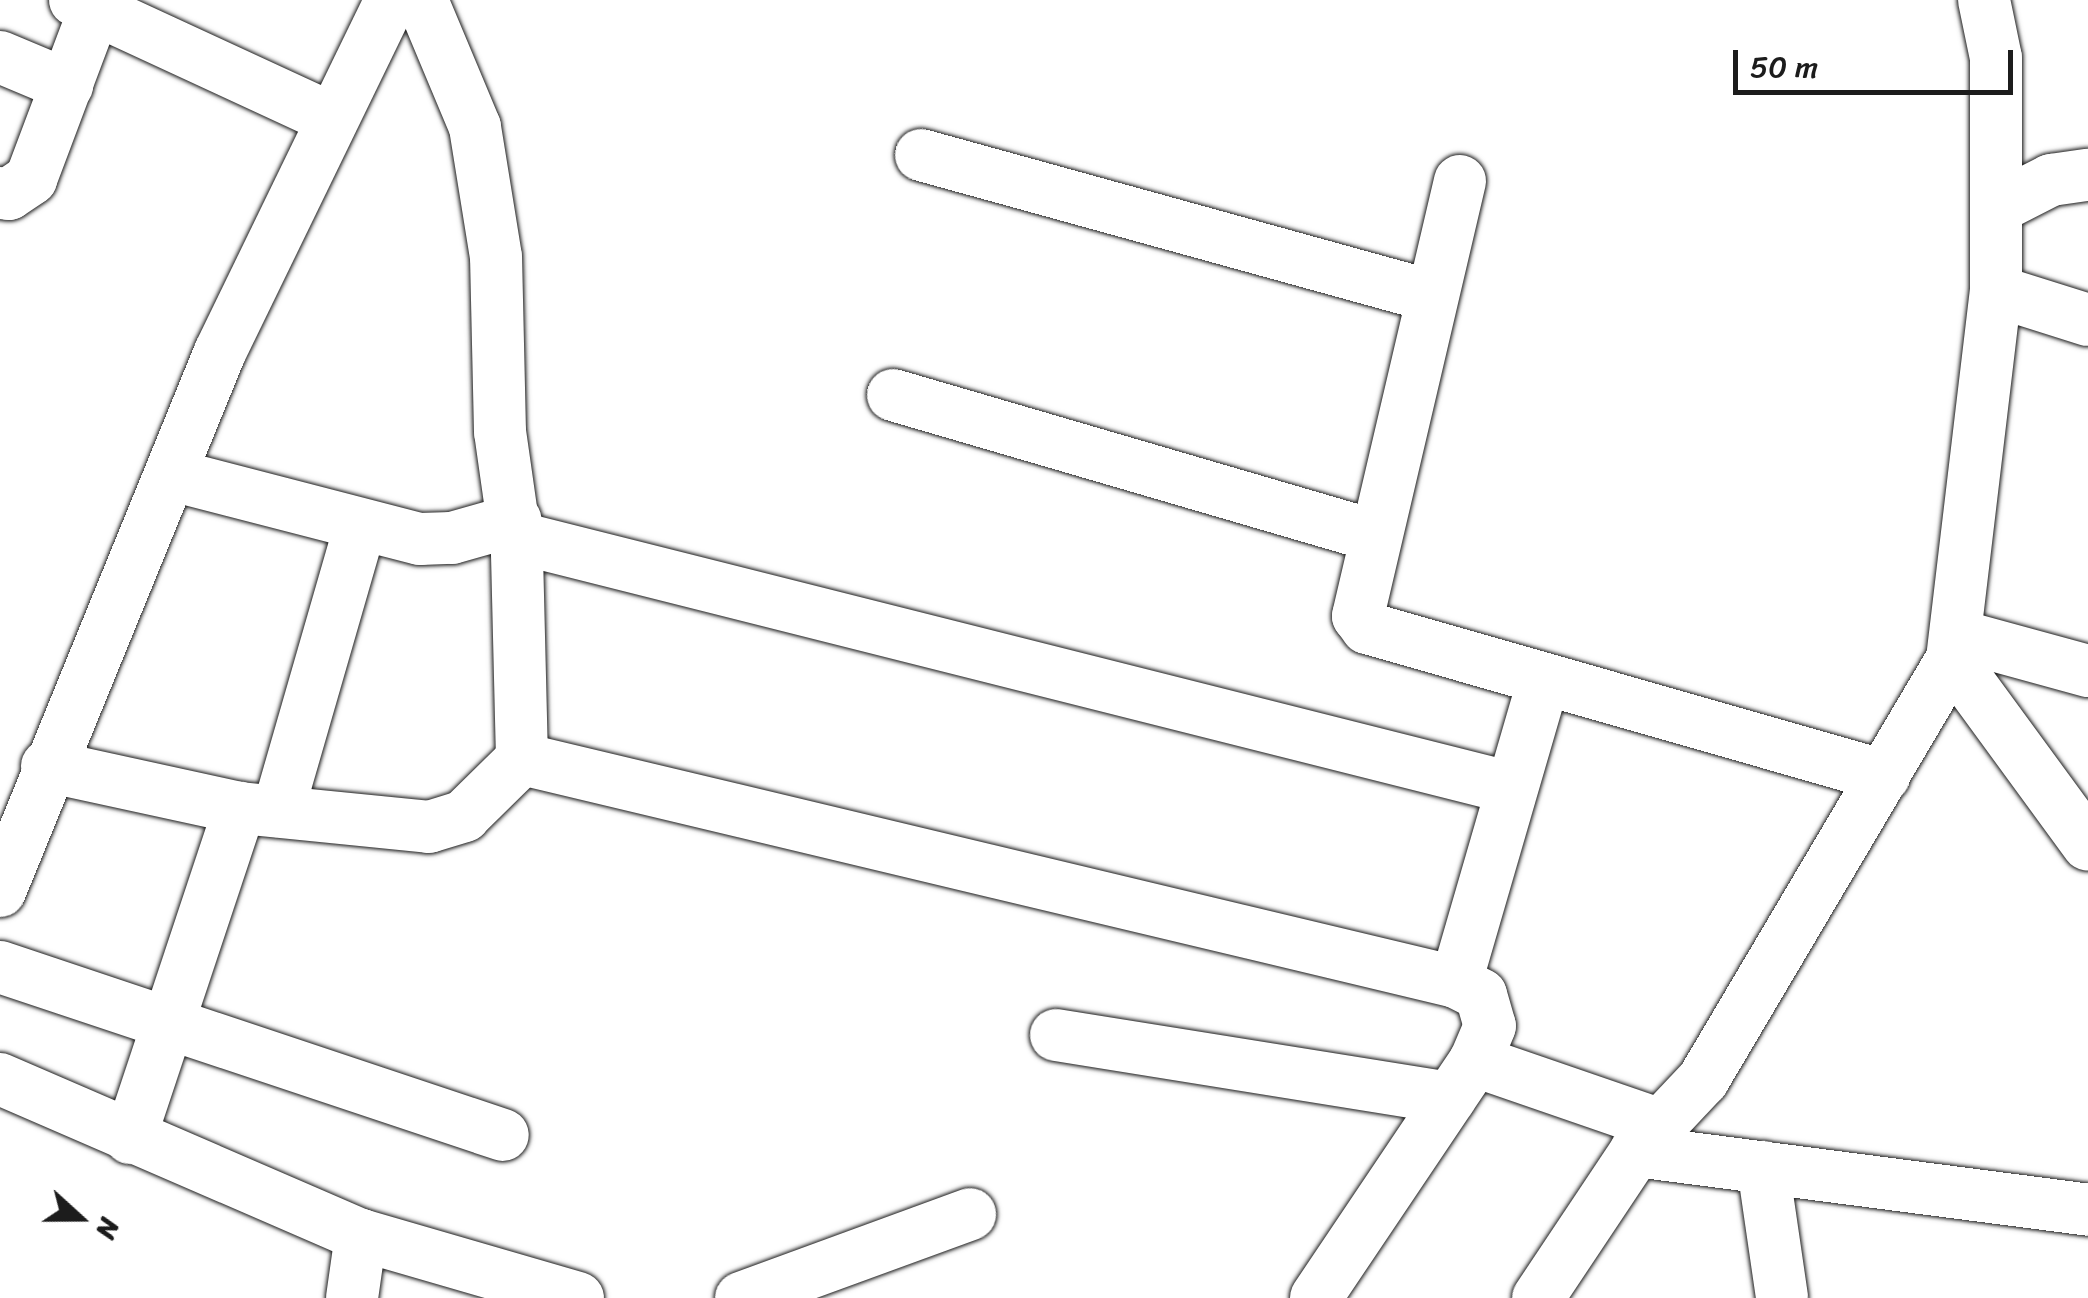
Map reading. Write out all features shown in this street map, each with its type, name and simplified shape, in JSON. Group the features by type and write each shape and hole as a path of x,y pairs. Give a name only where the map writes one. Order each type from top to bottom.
{"street":[{"path":"0,891 47,766 172,476 220,352 390,0"},
{"path":"47,766 259,810 429,827 464,816 522,759 515,528 500,432 496,257 474,127 422,0"},
{"path":"1538,1298 1648,1138 1702,1080 1956,648 1996,291 1996,58 1984,0"},
{"path":"0,193 9,194 31,180 67,85 85,5 330,118"},
{"path":"0,57 67,85"},
{"path":"921,156 1432,296"},
{"path":"1996,208 2051,180 2088,175"},
{"path":"1460,181 1358,598 1358,616 1367,628 1884,776"},
{"path":"1996,291 2088,320"},
{"path":"894,395 1374,535"},
{"path":"172,476 360,526 434,540 515,528 1511,788"},
{"path":"130,1138 259,810 360,526"},
{"path":"1956,648 2088,671"},
{"path":"1956,648 2088,844"},
{"path":"1456,982 1544,680"},
{"path":"522,759 1456,982 1481,996 1490,1010 1462,1080 1316,1298"},
{"path":"0,967 503,1135"},
{"path":"1056,1035 1462,1080 1648,1138 1763,1167 2088,1210"},
{"path":"0,1079 361,1235 578,1298"},
{"path":"1763,1167 1782,1298"},
{"path":"741,1298 970,1214"},
{"path":"352,1298 361,1235"}]}
